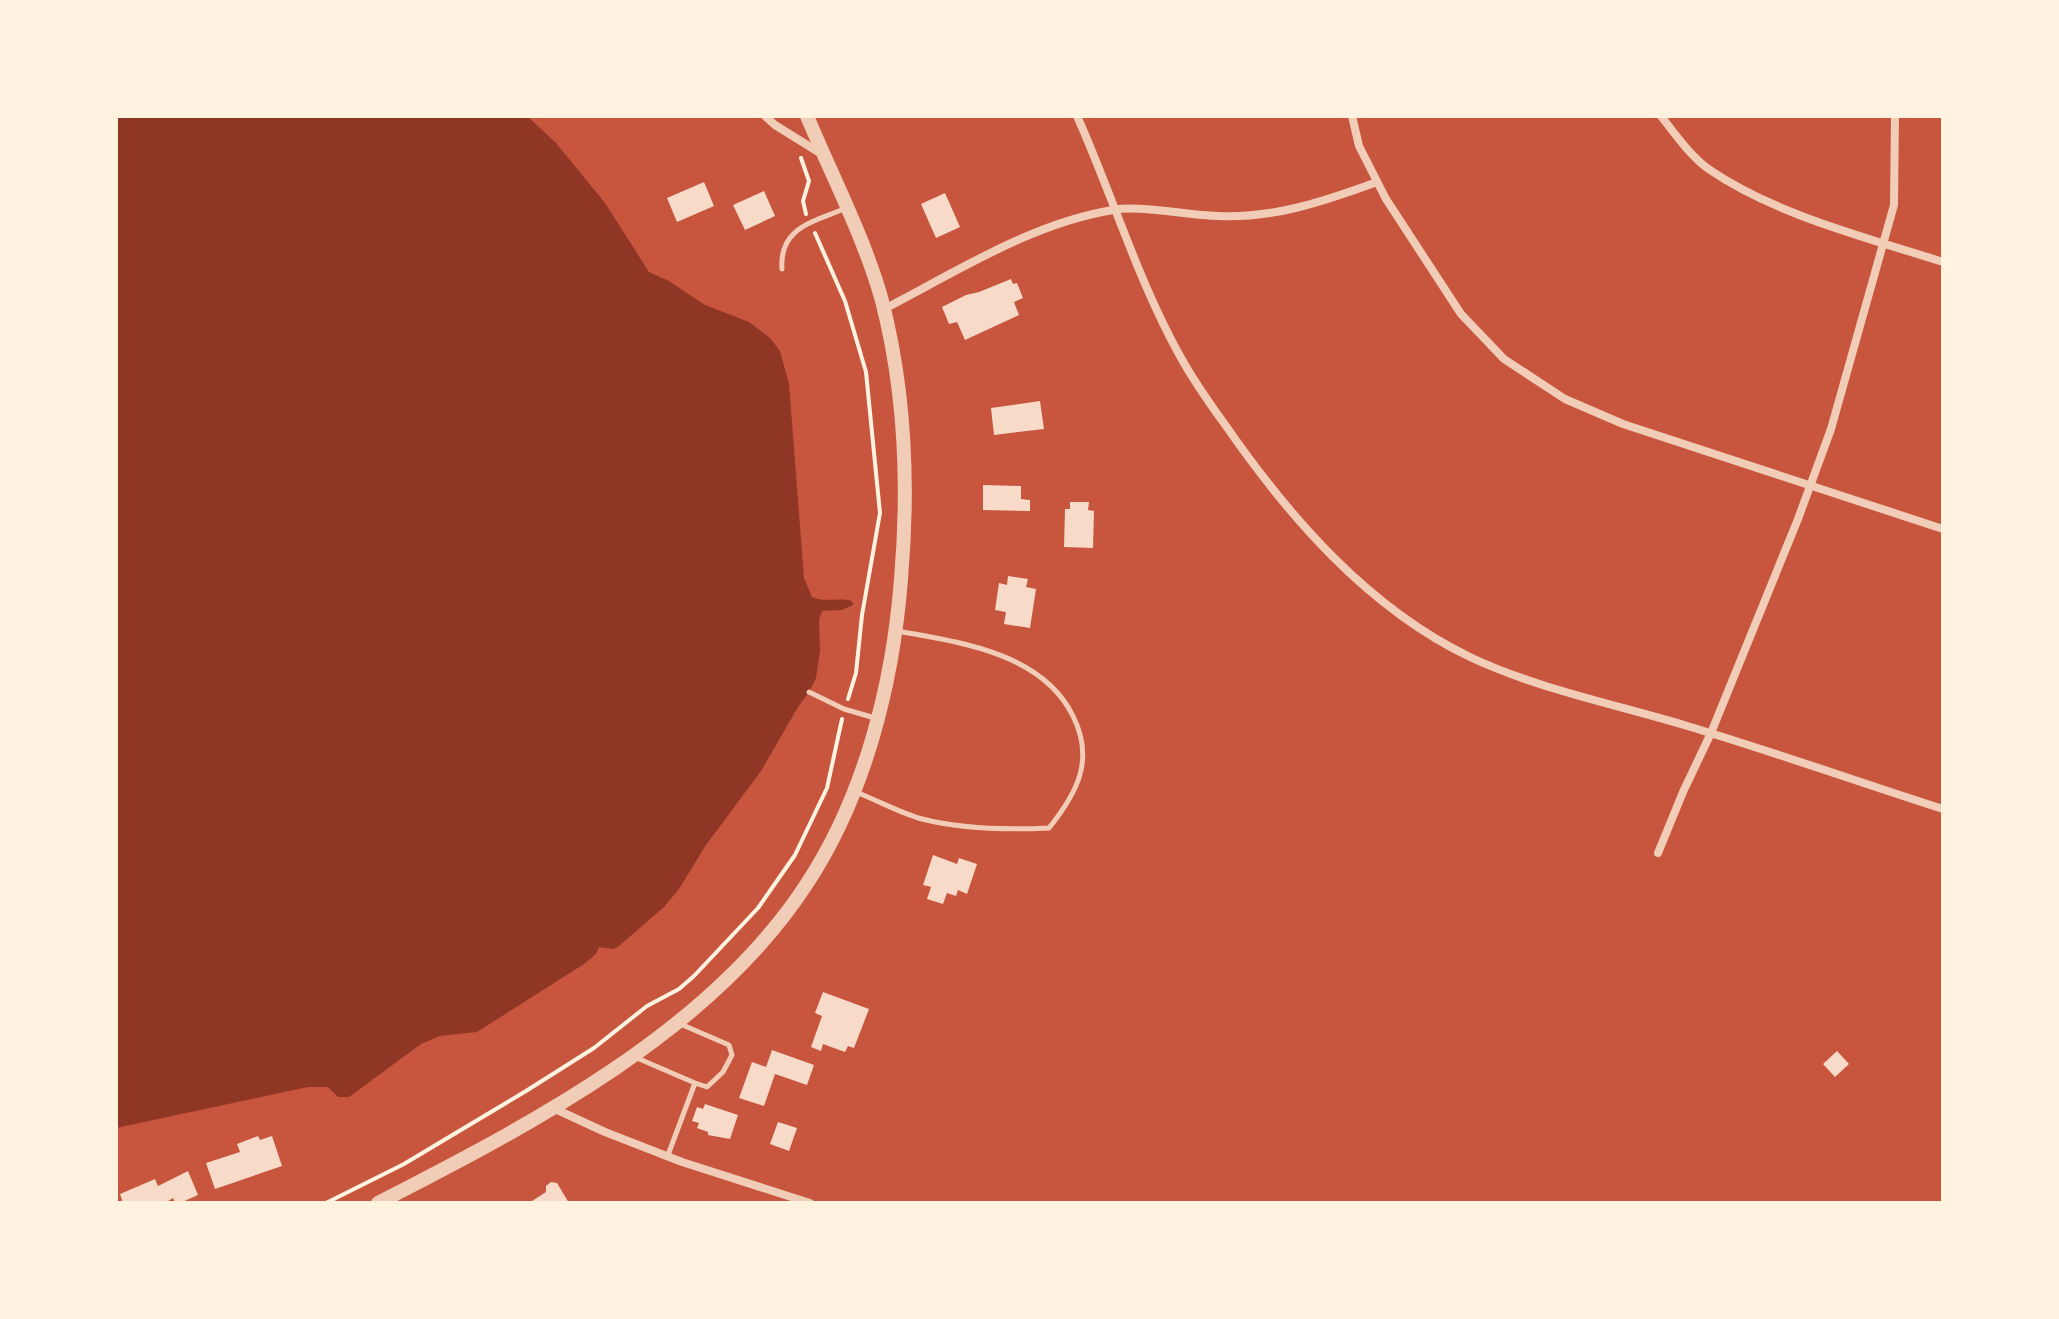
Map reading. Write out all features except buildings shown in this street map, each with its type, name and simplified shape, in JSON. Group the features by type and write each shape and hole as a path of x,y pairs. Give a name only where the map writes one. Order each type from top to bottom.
{"street":[{"path":"765,116 825,156"},
{"path":"378,1203 552,1107 631,1056 740,966 782,918 821,861 853,791 877,719 896,630 903,548 904,458 895,369 884,309 866,253 807,116"},
{"path":"1077,116 1179,355 1214,409 1286,507 1370,591 1470,657 1525,678 1711,733 1943,809"},
{"path":"1352,116 1359,146 1377,182 1461,314 1504,359 1565,399 1623,424 1943,529"},
{"path":"1661,116 1708,169 1753,193 1809,218 1943,262"},
{"path":"1658,853 1711,733 1831,429 1894,205 1895,116"},
{"path":"884,309 998,250 1075,218 1117,209 1220,216 1265,214 1301,208 1377,182"},
{"path":"552,1107 667,1156 810,1203"}],"lane":[{"path":"782,269 782,250 793,233 847,207"},
{"path":"853,791 926,820 1022,829 1049,828 1067,806 1082,771 1083,736 1064,698 1042,676 996,653 896,630"},
{"path":"809,692 844,709 877,719"},
{"path":"631,1056 707,1087 723,1072 732,1055 729,1045 675,1022"},
{"path":"667,1156 695,1083"}],"path":[{"path":"326,1203 404,1164 526,1091 594,1048 647,1006 679,989 758,908 795,855 827,788 844,709 856,673 880,513 866,372 845,301 803,201 809,181 793,137"}],"shaded area":[{"path":"116,116 527,116 556,143 605,203 649,272 669,281 705,305 749,322 770,338 780,351 789,384 804,578 812,597 847,600 852,601 853,605 842,610 822,611 816,678 809,692 761,771 706,845 679,889 664,907 619,946 613,949 599,947 584,964 477,1032 440,1036 421,1044 349,1097 338,1097 328,1087 308,1087 116,1128"}]}
